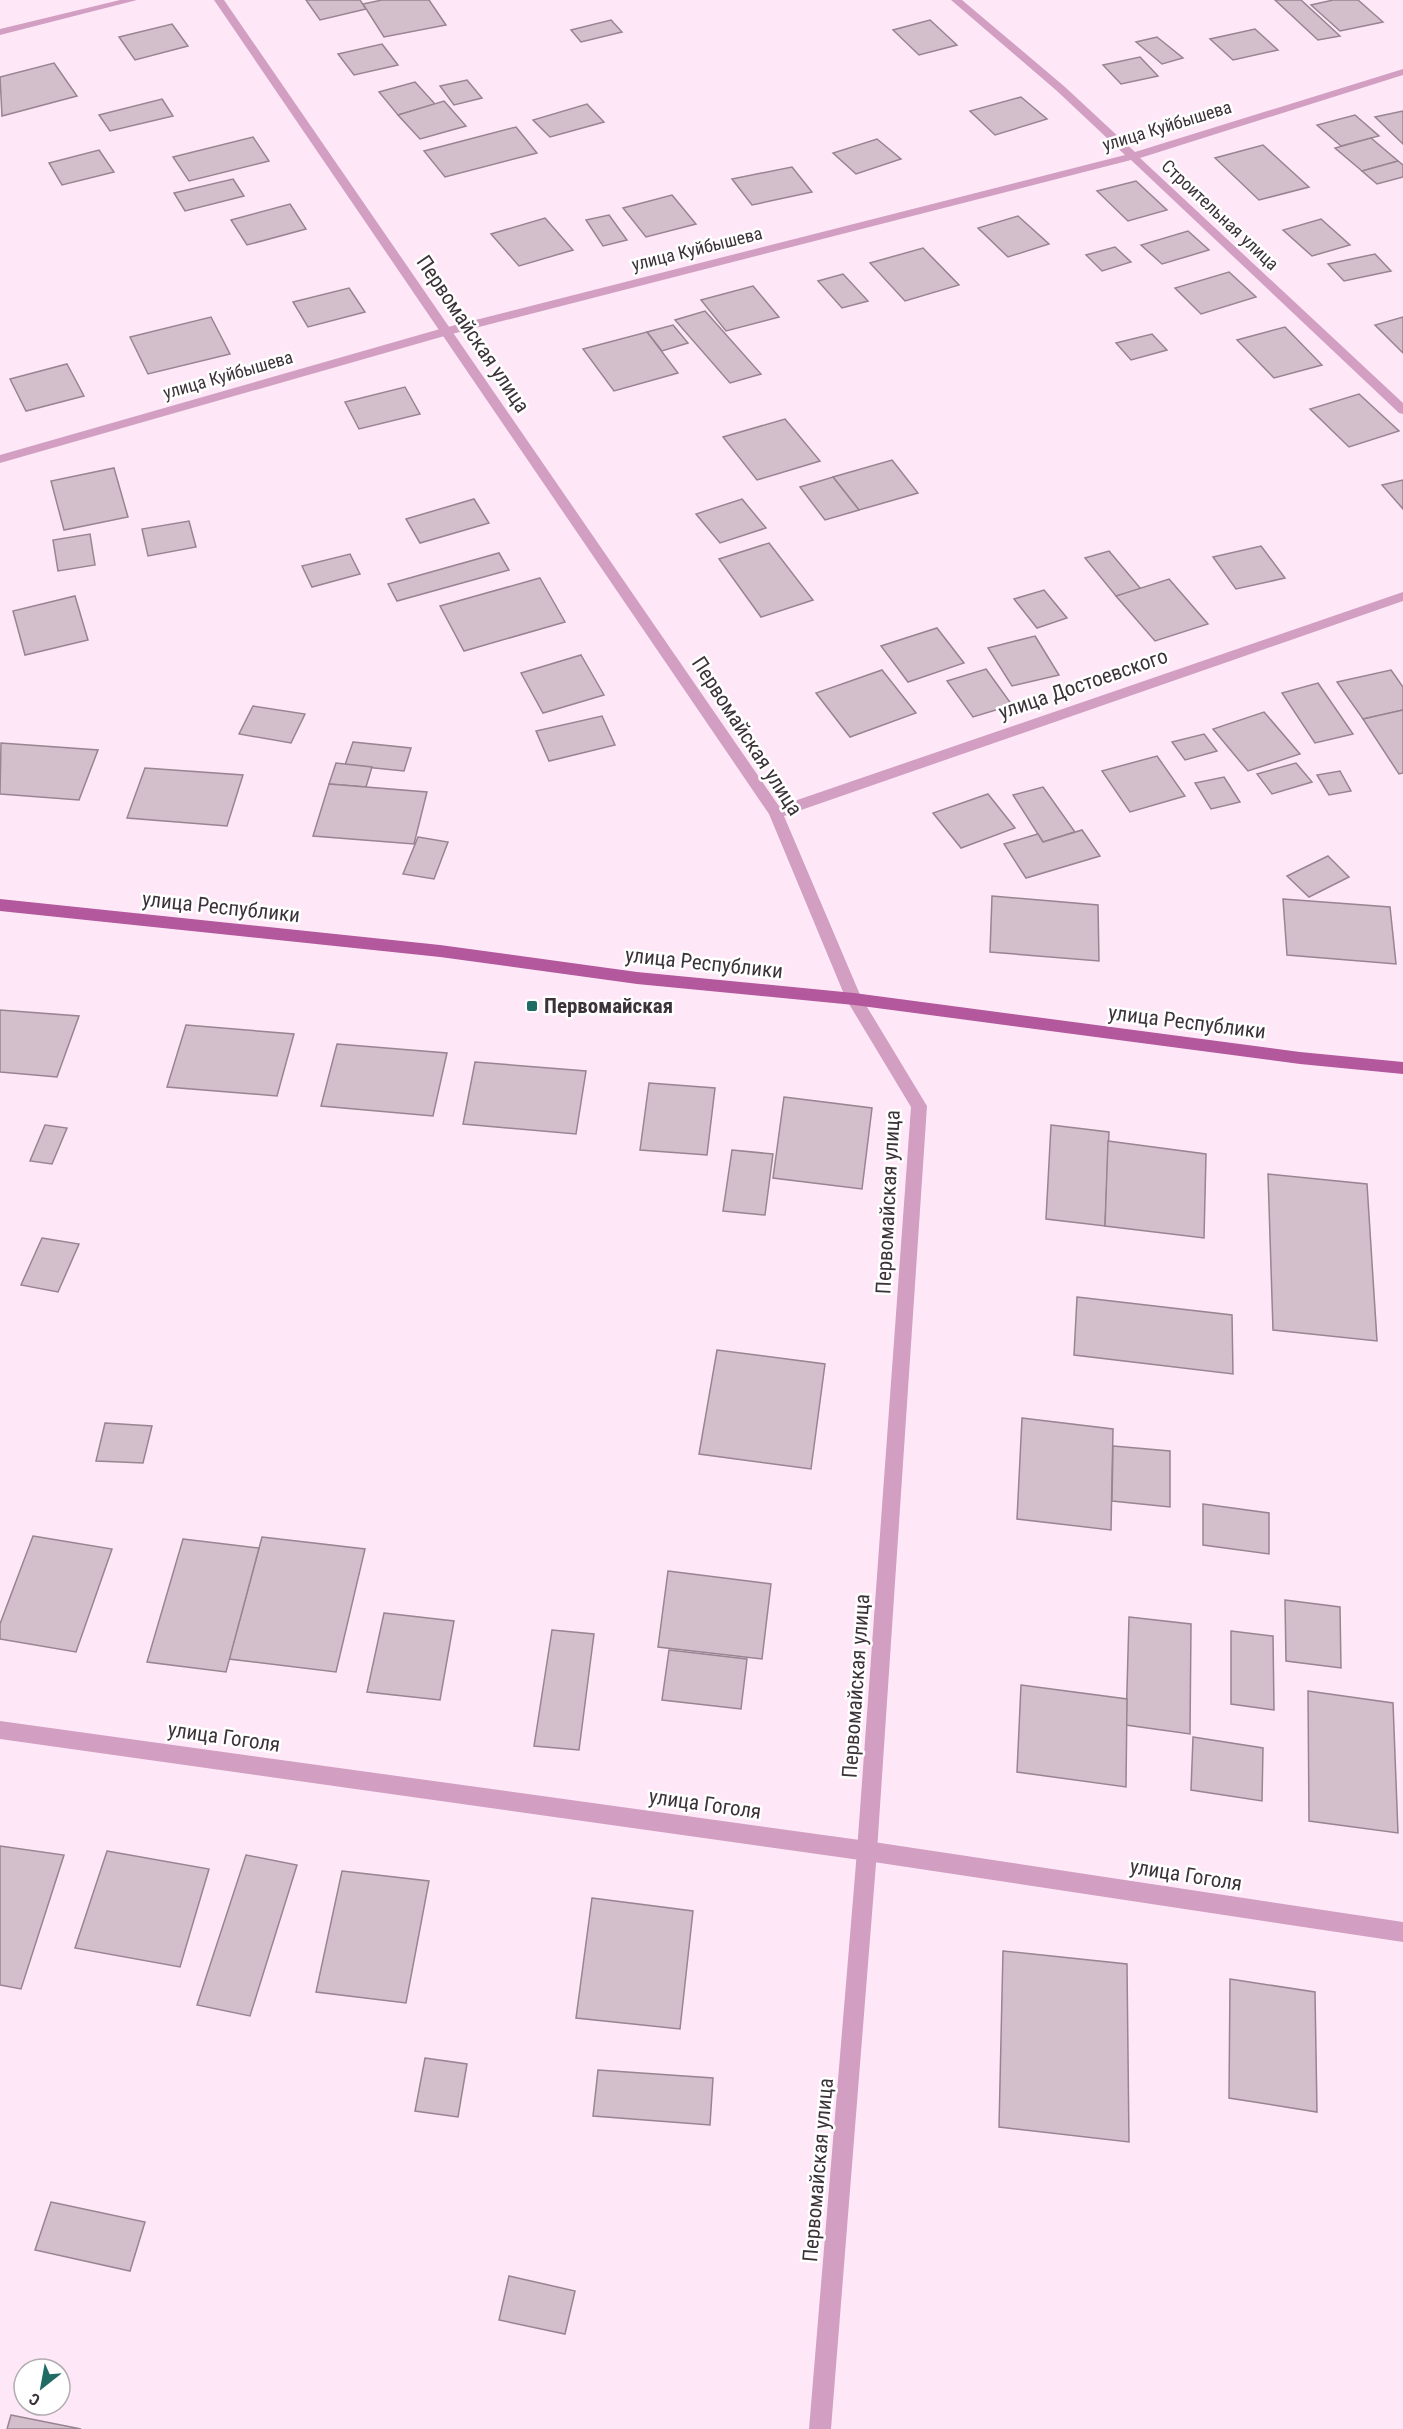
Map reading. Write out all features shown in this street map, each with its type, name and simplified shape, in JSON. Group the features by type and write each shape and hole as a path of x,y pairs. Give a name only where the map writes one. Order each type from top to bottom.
{"main road":[{"name":"улица Республики","path":"0,904 440,951 637,978 854,999 1300,1058 1403,1068"}],"street":[{"path":"0,32 132,0"},
{"name":"Первомайская улица","path":"219,0 444,332 776,813 854,999 919,1106 867,1851 820,2429"},
{"name":"Строительная улица","path":"956,0 1060,89 1403,410"},
{"name":"улица Куйбышева","path":"0,459 444,332 1131,157 1403,72"},
{"name":"улица Достоевского","path":"776,813 1403,596"},
{"name":"улица Гоголя","path":"0,1730 867,1851 1403,1932"}],"building":[{"path":"306,0 360,0 366,9 320,20"},
{"path":"382,0 429,0 446,25 384,37 363,4"},
{"path":"1275,0 1301,0 1340,36 1318,40"},
{"path":"1333,0 1358,0 1383,22 1340,31 1311,5"},
{"path":"611,20 622,32 581,42 571,30"},
{"path":"930,20 957,45 919,55 893,30"},
{"path":"172,24 188,46 135,60 119,37"},
{"path":"1255,29 1278,50 1233,60 1210,39"},
{"path":"1157,37 1183,58 1162,64 1136,42"},
{"path":"382,44 398,65 354,75 338,54"},
{"path":"1140,57 1158,76 1121,84 1103,65"},
{"path":"54,63 77,96 2,116 0,77"},
{"path":"467,80 482,98 454,105 440,86"},
{"path":"415,82 435,104 398,115 379,92"},
{"path":"1021,97 1047,119 995,135 970,111"},
{"path":"162,99 173,116 110,131 99,115"},
{"path":"444,101 466,126 420,139 398,115"},
{"path":"587,104 604,122 550,137 533,120"},
{"path":"1403,111 1403,144 1375,117"},
{"path":"1355,115 1379,136 1341,146 1317,125"},
{"path":"516,127 537,153 445,177 424,151"},
{"path":"253,137 269,161 189,181 173,157"},
{"path":"1371,138 1398,161 1362,171 1335,148"},
{"path":"877,139 901,159 856,174 833,153"},
{"path":"1263,145 1309,187 1259,200 1215,158"},
{"path":"99,150 114,172 62,185 49,163"},
{"path":"1398,161 1403,165 1403,177 1377,184 1362,171"},
{"path":"792,167 812,192 752,205 732,179"},
{"path":"233,179 244,196 185,211 174,193"},
{"path":"1136,181 1167,210 1128,221 1097,191"},
{"path":"672,195 696,224 646,237 623,208"},
{"path":"290,204 306,229 247,245 231,220"},
{"path":"609,215 627,240 603,246 586,220"},
{"path":"1018,216 1049,244 1008,257 978,228"},
{"path":"545,218 573,250 519,266 491,234"},
{"path":"1321,219 1350,245 1312,256 1283,230"},
{"path":"1188,231 1209,250 1162,264 1141,245"},
{"path":"1115,247 1131,262 1102,271 1086,255"},
{"path":"923,248 959,285 905,301 870,263"},
{"path":"1375,254 1391,271 1344,281 1328,264"},
{"path":"1229,272 1256,297 1201,314 1175,288"},
{"path":"843,274 868,301 842,308 818,281"},
{"path":"753,286 779,317 726,331 701,300"},
{"path":"349,288 365,312 308,327 293,302"},
{"path":"705,311 761,374 730,383 675,320"},
{"path":"211,317 230,354 148,374 130,337"},
{"path":"1403,317 1403,353 1375,325"},
{"path":"673,325 688,343 662,351 647,332"},
{"path":"1285,327 1322,365 1274,378 1237,340"},
{"path":"647,332 678,373 614,391 583,349"},
{"path":"1152,334 1167,350 1131,360 1116,343"},
{"path":"67,364 84,396 26,411 10,379"},
{"path":"405,387 420,414 359,429 345,402"},
{"path":"1359,394 1399,431 1349,447 1310,409"},
{"path":"785,419 820,461 757,480 723,437"},
{"path":"892,460 918,493 859,510 833,477"},
{"path":"114,468 128,517 64,530 51,481"},
{"path":"833,477 859,510 825,520 800,487"},
{"path":"1403,480 1403,509 1382,485"},
{"path":"474,499 489,523 420,543 406,519"},
{"path":"742,499 766,528 720,543 696,514"},
{"path":"189,521 196,547 148,556 142,529"},
{"path":"90,534 95,565 58,571 53,540"},
{"path":"769,543 813,600 761,617 719,559"},
{"path":"1261,546 1285,578 1236,589 1213,557"},
{"path":"1109,551 1141,589 1116,596 1085,558"},
{"path":"499,553 509,570 397,601 388,584"},
{"path":"350,554 360,574 312,587 302,566"},
{"path":"540,578 565,622 464,651 440,606"},
{"path":"1169,579 1208,624 1155,641 1116,596"},
{"path":"1044,590 1067,618 1037,628 1014,599"},
{"path":"75,596 88,640 25,655 13,611"},
{"path":"937,628 964,663 908,682 881,646"},
{"path":"1035,636 1059,675 1012,686 988,648"},
{"path":"581,655 604,695 543,713 521,673"},
{"path":"986,669 1012,705 973,717 947,681"},
{"path":"882,670 916,713 850,737 816,693"},
{"path":"1391,670 1403,687 1403,710 1363,719 1337,682"},
{"path":"1318,683 1353,734 1315,743 1282,693"},
{"path":"253,706 305,714 291,743 239,734"},
{"path":"1403,710 1403,773 1399,774 1363,719"},
{"path":"1264,712 1300,754 1248,771 1213,729"},
{"path":"602,716 615,745 549,761 536,731"},
{"path":"1204,734 1217,751 1185,760 1172,742"},
{"path":"353,742 411,748 404,771 345,765"},
{"path":"1,743 98,750 79,800 0,794"},
{"path":"1157,756 1185,796 1130,812 1102,771"},
{"path":"336,763 372,767 366,787 329,784"},
{"path":"1296,763 1312,782 1272,794 1257,774"},
{"path":"145,768 243,775 227,826 127,818"},
{"path":"1340,771 1351,791 1329,795 1317,775"},
{"path":"1224,777 1240,802 1211,809 1195,783"},
{"path":"329,784 427,792 414,844 313,836"},
{"path":"1043,787 1075,832 1043,842 1013,795"},
{"path":"988,794 1015,828 961,848 933,813"},
{"path":"1082,830 1100,856 1026,878 1004,844 1038,834 1043,842"},
{"path":"418,837 448,842 434,879 403,874"},
{"path":"1328,856 1349,877 1309,897 1287,876"},
{"path":"992,896 1098,905 1099,961 990,952"},
{"path":"1283,899 1390,907 1396,964 1287,955"},
{"path":"0,1010 79,1016 57,1077 0,1072"},
{"path":"186,1025 294,1034 277,1096 167,1087"},
{"path":"337,1044 447,1053 433,1116 321,1106"},
{"path":"475,1062 586,1071 576,1134 463,1124"},
{"path":"649,1083 715,1088 707,1155 640,1150"},
{"path":"784,1097 872,1108 862,1189 773,1178"},
{"path":"45,1125 67,1128 52,1164 30,1161"},
{"path":"1051,1125 1109,1132 1105,1226 1046,1219"},
{"path":"1108,1141 1206,1154 1204,1238 1105,1226"},
{"path":"732,1150 773,1154 765,1215 723,1211"},
{"path":"1268,1174 1367,1184 1377,1341 1273,1330"},
{"path":"42,1238 79,1244 58,1292 21,1285"},
{"path":"1077,1297 1232,1315 1233,1374 1074,1355"},
{"path":"717,1350 825,1364 811,1469 699,1454"},
{"path":"1022,1418 1113,1429 1111,1530 1017,1519"},
{"path":"105,1423 152,1426 143,1463 96,1461"},
{"path":"1113,1446 1170,1451 1170,1507 1112,1501"},
{"path":"1203,1504 1269,1513 1269,1554 1203,1545"},
{"path":"33,1536 112,1549 76,1652 0,1639 0,1624"},
{"path":"262,1537 365,1549 336,1672 229,1659"},
{"path":"183,1539 259,1548 226,1672 147,1662"},
{"path":"668,1571 771,1584 762,1659 658,1647"},
{"path":"1285,1600 1340,1607 1341,1668 1286,1661"},
{"path":"384,1613 454,1621 440,1700 367,1692"},
{"path":"1129,1617 1191,1624 1190,1734 1126,1725"},
{"path":"552,1630 594,1634 579,1750 534,1746"},
{"path":"1231,1631 1273,1636 1274,1710 1231,1704"},
{"path":"669,1650 747,1659 741,1709 662,1700"},
{"path":"1021,1685 1127,1699 1126,1787 1017,1772"},
{"path":"1308,1691 1393,1703 1398,1833 1309,1821"},
{"path":"1193,1737 1263,1748 1262,1801 1191,1790"},
{"path":"0,1846 64,1855 21,1989 0,1985"},
{"path":"107,1851 209,1869 180,1967 75,1948"},
{"path":"246,1855 297,1865 250,2016 197,2005"},
{"path":"342,1871 429,1881 406,2003 316,1992"},
{"path":"592,1898 693,1911 680,2029 576,2018"},
{"path":"1003,1951 1127,1964 1129,2142 999,2127"},
{"path":"1230,1979 1315,1992 1317,2112 1229,2098"},
{"path":"425,2058 467,2064 458,2117 415,2111"},
{"path":"598,2070 713,2078 710,2125 593,2116"},
{"path":"51,2202 145,2222 130,2271 35,2250"},
{"path":"509,2276 575,2291 565,2334 499,2320"},
{"path":"11,2415 81,2429 7,2429"}],"place":[{"name":"Первомайская","path":"532,1006"}]}
